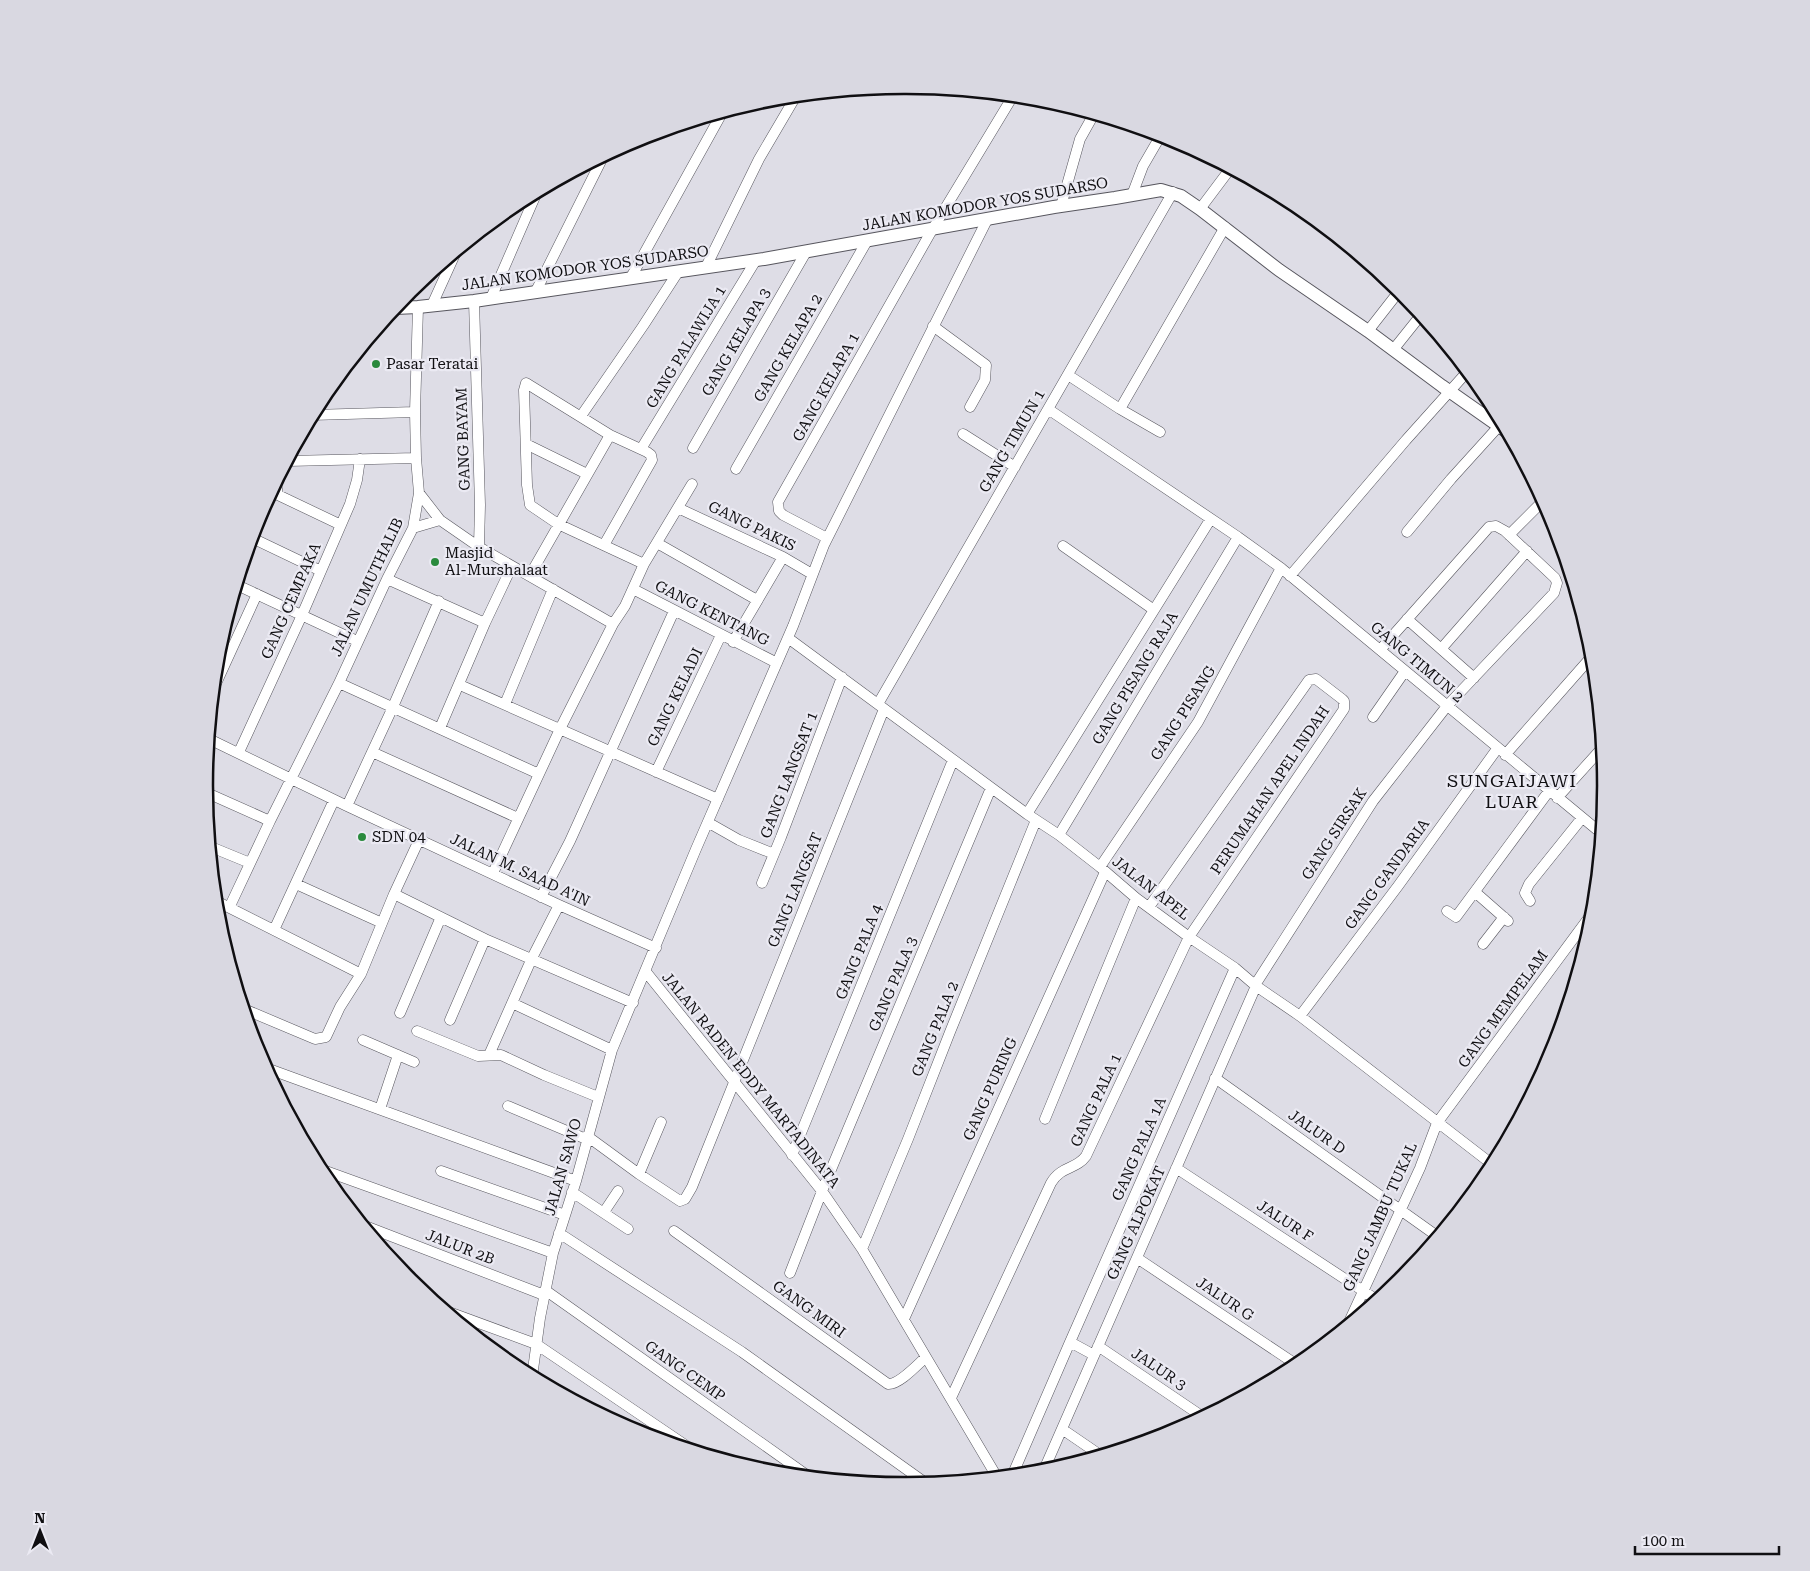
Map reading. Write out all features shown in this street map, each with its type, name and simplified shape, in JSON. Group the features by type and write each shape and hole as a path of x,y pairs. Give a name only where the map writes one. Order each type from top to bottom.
{"street":[{"name":"GANG KELAPA 1","path":"827,538 783,516 779,512 778,502 932,230 1009,102"},
{"path":"706,266 759,159 792,104"},
{"path":"630,279 718,119"},
{"path":"1061,206 1080,139 1091,119"},
{"path":"1132,195 1143,166 1157,141"},
{"path":"535,293 599,165"},
{"path":"1200,209 1226,173"},
{"name":"JALAN KOMODOR YOS SUDARSO","path":"405,308 474,301 678,272 706,266 806,252 1156,190 1173,192"},
{"path":"1173,192 1200,209 1279,270 1368,331 1493,422"},
{"name":"GANG TIMUN 1","path":"881,707 1015,466 1173,192"},
{"path":"491,298 532,203"},
{"name":"JALAN RADEN EDDY MARTADINATA","path":"987,220 827,538 788,638 709,823 696,849 646,972 822,1191 862,1249 994,1471"},
{"path":"1120,409 1225,227"},
{"name":"GANG KELAPA 2","path":"736,469 867,241"},
{"name":"GANG KELAPA 3","path":"693,448 806,252"},
{"name":"GANG PALAWIJA 1","path":"641,449 756,260"},
{"path":"432,306 451,263"},
{"path":"581,416 678,272"},
{"path":"1368,331 1395,297"},
{"name":"GANG BAYAM","path":"474,301 480,505 478,547"},
{"name":"JALAN UMUTHALIB","path":"230,906 413,528 419,493 415,412 418,307"},
{"path":"1394,350 1417,320"},
{"path":"933,326 986,365 985,380 970,407"},
{"path":"1068,375 1120,409 1160,432"},
{"path":"1290,576 1463,377"},
{"path":"604,545 651,464 651,455 610,435 528,383 525,384 527,485 530,505 533,509 558,524 644,564"},
{"name":"GANG TIMUN 2","path":"1048,409 1281,568 1595,828"},
{"path":"322,415 415,412"},
{"path":"1407,532 1451,479 1499,432"},
{"path":"963,434 1015,466"},
{"path":"530,575 610,435"},
{"path":"526,444 587,474"},
{"path":"296,460 416,458"},
{"name":"GANG CEMPAKA","path":"239,752 341,525 353,494 360,459"},
{"path":"493,873 560,729 613,624 633,589 644,564 692,484"},
{"path":"419,493 440,520 478,547 613,624"},
{"path":"278,495 341,525"},
{"path":"1509,535 1538,507"},
{"name":"GANG PAKIS","path":"678,508 783,557 812,574"},
{"path":"413,528 440,520"},
{"path":"1027,814 1210,520"},
{"path":"1380,650 1489,527 1496,526 1527,551 1441,649"},
{"name":"GANG PISANG RAJA","path":"1058,835 1238,537"},
{"path":"258,541 321,571"},
{"path":"657,543 758,600"},
{"path":"1064,546 1154,610"},
{"name":"GANG SIRSAK","path":"1255,985 1373,801 1447,706 1554,593 1558,584 1555,578 1527,551"},
{"path":"733,642 783,557"},
{"path":"440,728 485,623 512,566"},
{"name":"GANG PISANG","path":"1102,869 1198,722 1281,568"},
{"path":"387,579 485,623"},
{"path":"243,588 357,641"},
{"path":"505,704 553,589"},
{"name":"GANG KENTANG","path":"633,589 721,636 777,663"},
{"path":"224,665 257,594"},
{"path":"347,806 439,601"},
{"path":"541,897 570,841 674,611"},
{"path":"1407,619 1474,678"},
{"name":"GANG KELADI","path":"656,772 721,636"},
{"name":"JALAN APEL","path":"788,638 991,788 1058,835 1136,898 1300,1016 1486,1160"},
{"name":"GANG GANDARIA","path":"1300,1016 1501,752 1585,663"},
{"path":"1373,717 1405,671"},
{"name":"GANG LANGSAT 1","path":"762,883 842,677"},
{"name":"PERUMAHAN APEL INDAH","path":"1149,907 1308,681 1312,678 1316,679 1344,701 1344,709 1189,937"},
{"path":"339,684 539,774"},
{"path":"460,685 718,799"},
{"name":"GANG LANGSAT","path":"639,1174 680,1201 685,1199 692,1187 735,1083 881,707"},
{"name":"JALAN M. SAAD A'IN","path":"215,742 419,840 656,948"},
{"path":"372,752 518,818"},
{"path":"1557,798 1596,755"},
{"name":"GANG PALA 4","path":"792,1155 953,760"},
{"name":"GANG PALA 3","path":"790,1273 822,1191 991,788"},
{"path":"1447,911 1456,918 1548,791"},
{"path":"213,796 270,821"},
{"path":"274,930 334,800"},
{"path":"1530,901 1524,894 1529,884 1582,818"},
{"name":"GANG PALA 2","path":"862,1249 1036,820"},
{"path":"709,823 739,840 774,854"},
{"path":"252,1012 315,1039 326,1037 340,1007 361,974 419,840"},
{"path":"217,850 250,863"},
{"name":"GANG PURING","path":"904,1319 1102,869"},
{"path":"296,884 382,923"},
{"path":"1475,892 1506,919 1483,944"},
{"path":"394,894 485,939 633,1003"},
{"path":"1045,1119 1136,898"},
{"path":"224,904 361,974"},
{"path":"489,1055 532,958 559,905"},
{"path":"400,1013 441,918"},
{"name":"GANG MEMPELAM","path":"1437,1123 1581,928"},
{"name":"GANG PALA 1","path":"951,1398 1051,1183 1060,1171 1075,1166 1086,1156 1189,937"},
{"path":"450,1020 485,939"},
{"name":"GANG PALA 1A","path":"1016,1468 1235,968"},
{"name":"JALAN SAWO","path":"531,1368 544,1292 553,1252 576,1180 612,1050 646,972"},
{"name":"GANG ALPOKAT","path":"1047,1462 1255,985"},
{"path":"512,1004 612,1050"},
{"path":"417,1031 472,1054 481,1056 501,1055 598,1097"},
{"path":"363,1040 414,1062"},
{"path":"380,1110 398,1055"},
{"path":"276,1072 576,1180"},
{"name":"JALUR D","path":"1216,1078 1433,1233"},
{"path":"508,1106 587,1138 639,1174 661,1122"},
{"name":"GANG JAMBU TUKAL","path":"1353,1312 1420,1168 1437,1123"},
{"name":"JALUR F","path":"1176,1168 1371,1296"},
{"path":"441,1171 565,1215"},
{"path":"332,1173 553,1252"},
{"path":"604,1212 618,1191"},
{"path":"572,1192 628,1229"},
{"name":"JALUR 2B","path":"375,1230 544,1292"},
{"name":"GANG MIRI","path":"674,1231 888,1384 898,1381 926,1357"},
{"path":"559,1233 742,1352 917,1477"},
{"name":"JALUR G","path":"1137,1258 1290,1360"},
{"name":"GANG CEMP","path":"544,1292 797,1468"},
{"path":"463,1317 536,1344 673,1437"},
{"name":"JALUR 3","path":"1070,1342 1096,1351 1196,1413"},
{"path":"1062,1429 1094,1451"}],"place":[{"name":"Pasar Teratai","path":"376,364"},
{"name":"Masjid Al-Murshalaat","path":"435,562"},
{"name":"SDN 04","path":"362,837"}],"district":[{"name":"SUNGAIJAWI LUAR","path":"1512,791"}]}
